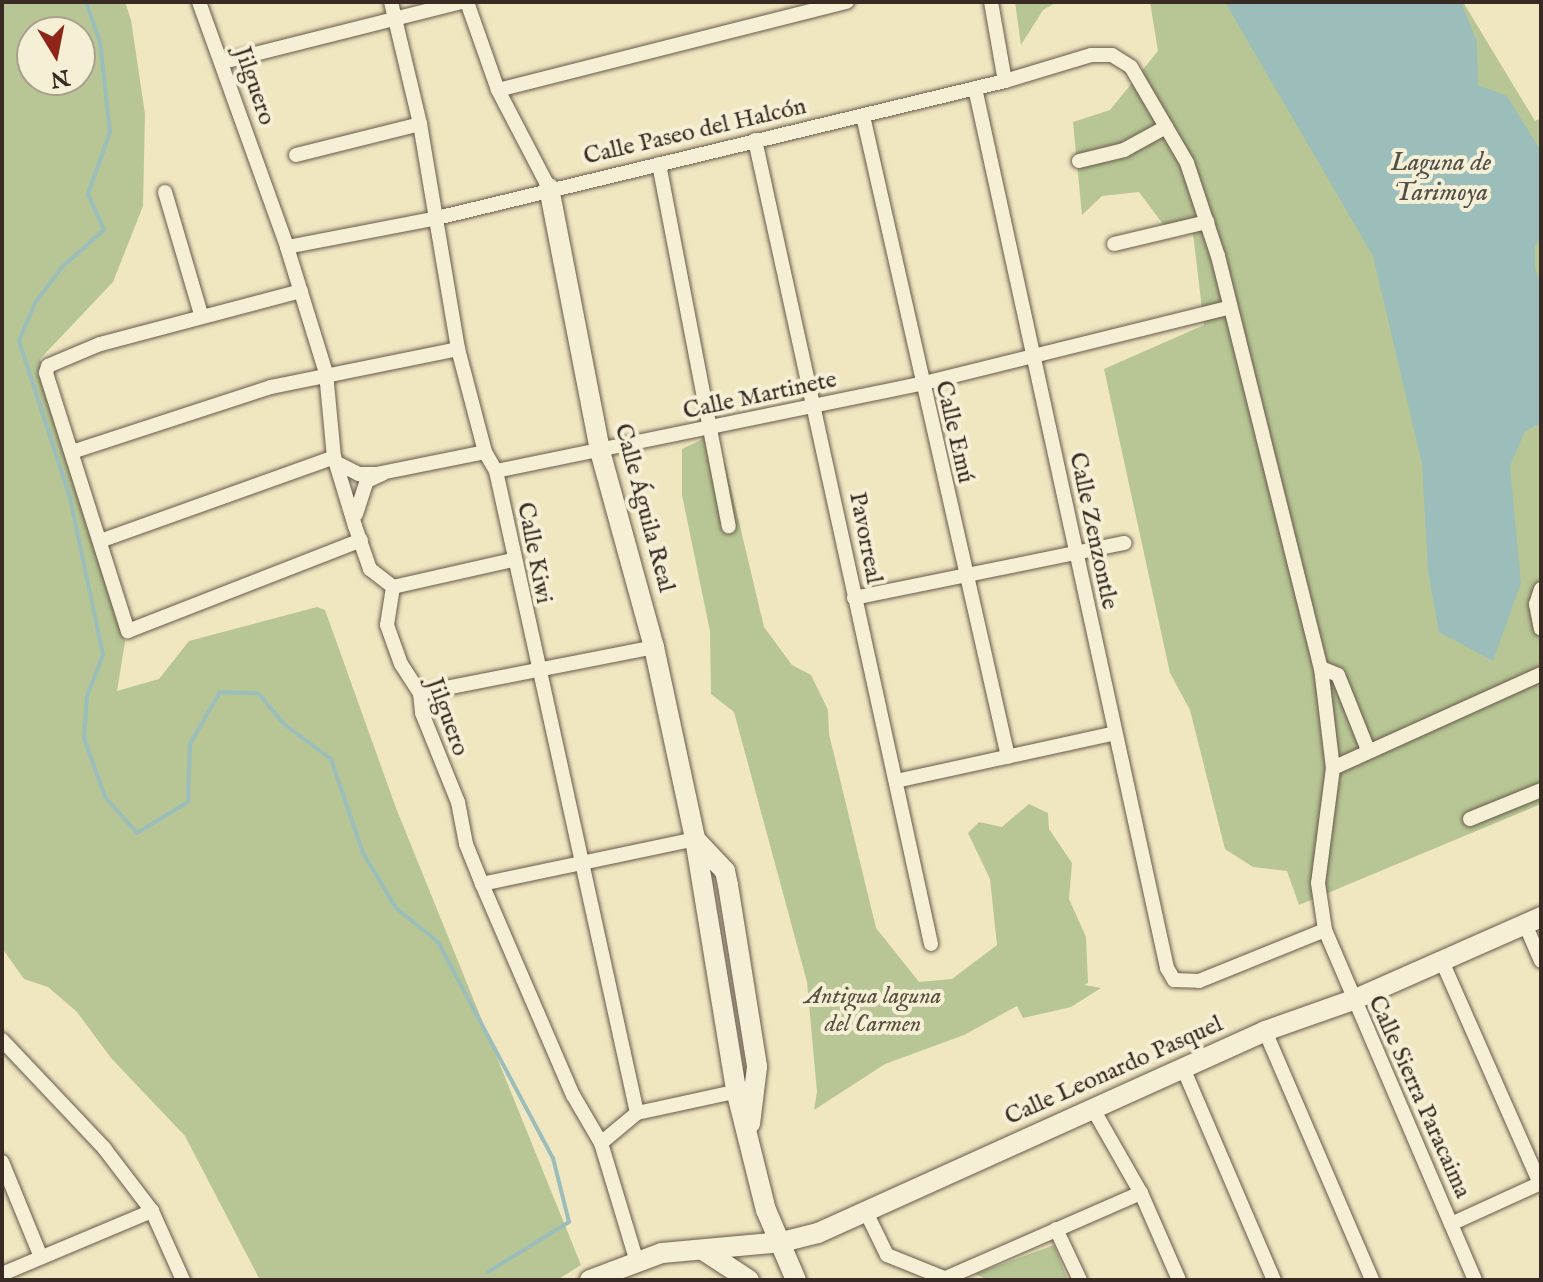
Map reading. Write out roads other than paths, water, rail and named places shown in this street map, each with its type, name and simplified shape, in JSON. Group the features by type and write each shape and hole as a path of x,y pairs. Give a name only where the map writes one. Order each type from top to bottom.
{"street":[{"name":"Jilguero","path":"199,2 287,247 326,373 336,460 358,533 370,569 393,587 387,625 401,664 420,693 422,713 458,802 466,844 482,884 573,1095 601,1143 636,1259"},
{"name":"Calle Kiwi","path":"391,2 420,124 458,349 485,452 496,471 536,673 637,1113"},
{"path":"223,62 396,23 461,2"},
{"path":"467,2 498,90 549,188"},
{"path":"498,90 847,2"},
{"path":"991,2 1005,81"},
{"name":"Calle Paseo del Halcón","path":"287,247 437,218 549,188 1005,81 1091,55 1112,55"},
{"name":"Calle Sierra Paracaima","path":"1112,55 1131,67 1187,163 1230,307 1321,668 1333,768 1318,883 1325,930 1475,1280"},
{"name":"Calle Zenzontle","path":"975,88 1160,947 1174,980 1199,981 1325,930"},
{"name":"Calle Emú","path":"863,116 920,384 1008,757"},
{"path":"296,155 420,124"},
{"path":"1079,161 1124,150 1166,127"},
{"name":"Pavorreal","path":"755,140 931,944"},
{"path":"659,164 729,526"},
{"name":"Calle Águila Real","path":"549,188 600,451 654,647 695,839 736,1090 749,1128 766,1210 796,1280"},
{"path":"165,192 201,314"},
{"path":"1114,244 1207,222"},
{"path":"301,291 201,314 100,344 46,370 128,631 358,533 356,503 367,481 383,473"},
{"name":"Calle Martinete","path":"496,471 710,430 920,384 1230,307"},
{"path":"72,452 326,373 458,349"},
{"path":"100,541 336,460 359,474 383,473 485,452"},
{"path":"854,598 1124,543"},
{"path":"393,587 513,560"},
{"path":"1541,589 1536,604 1541,629"},
{"path":"420,693 536,673 654,647"},
{"path":"1321,668 1338,675 1368,750"},
{"path":"1333,768 1541,674"},
{"path":"896,781 1112,734"},
{"path":"1470,819 1541,790"},
{"path":"482,884 581,867 695,839"},
{"name":"Calle Águila Real","path":"695,839 725,871 747,986 757,1089 749,1128"},
{"path":"1533,920 1541,961"},
{"name":"Calle Leonardo Pasquel","path":"590,1280 636,1259 782,1242 866,1212 1265,1031 1353,1000 1533,920"},
{"path":"1441,959 1540,1183 1451,1224"},
{"path":"1265,1031 1372,1280"},
{"path":"2,1040 66,1102 152,1211 183,1280"},
{"path":"1183,1068 1274,1280"},
{"path":"601,1143 637,1113 736,1090 757,1089"},
{"path":"1093,1109 1141,1193 1179,1280"},
{"path":"2,1162 41,1257"},
{"path":"866,1212 887,1255 948,1279 1141,1193"},
{"path":"2,1274 152,1211"},
{"path":"1056,1229 1080,1280"},
{"path":"703,1250 749,1280"}],"water":[{"name":"Laguna de Tarimoya","path":"1225,2 1461,2 1477,42 1478,85 1507,96 1541,151 1541,240 1535,246 1535,268 1541,286 1541,423 1525,431 1510,466 1521,583 1493,661 1439,632 1428,571 1422,464 1373,256"}],"waterway":[{"path":"86,2 100,42 110,132 88,194 104,230 62,267 35,303 19,341 70,498 103,655 87,696 84,738 105,797 137,833 188,802 190,744 220,692 258,693 284,724 331,759 363,853 396,908 438,942 553,1158 569,1222 488,1272"}],"park label":[{"name":"Antigua laguna del Carmen","path":"873,1011"}]}
